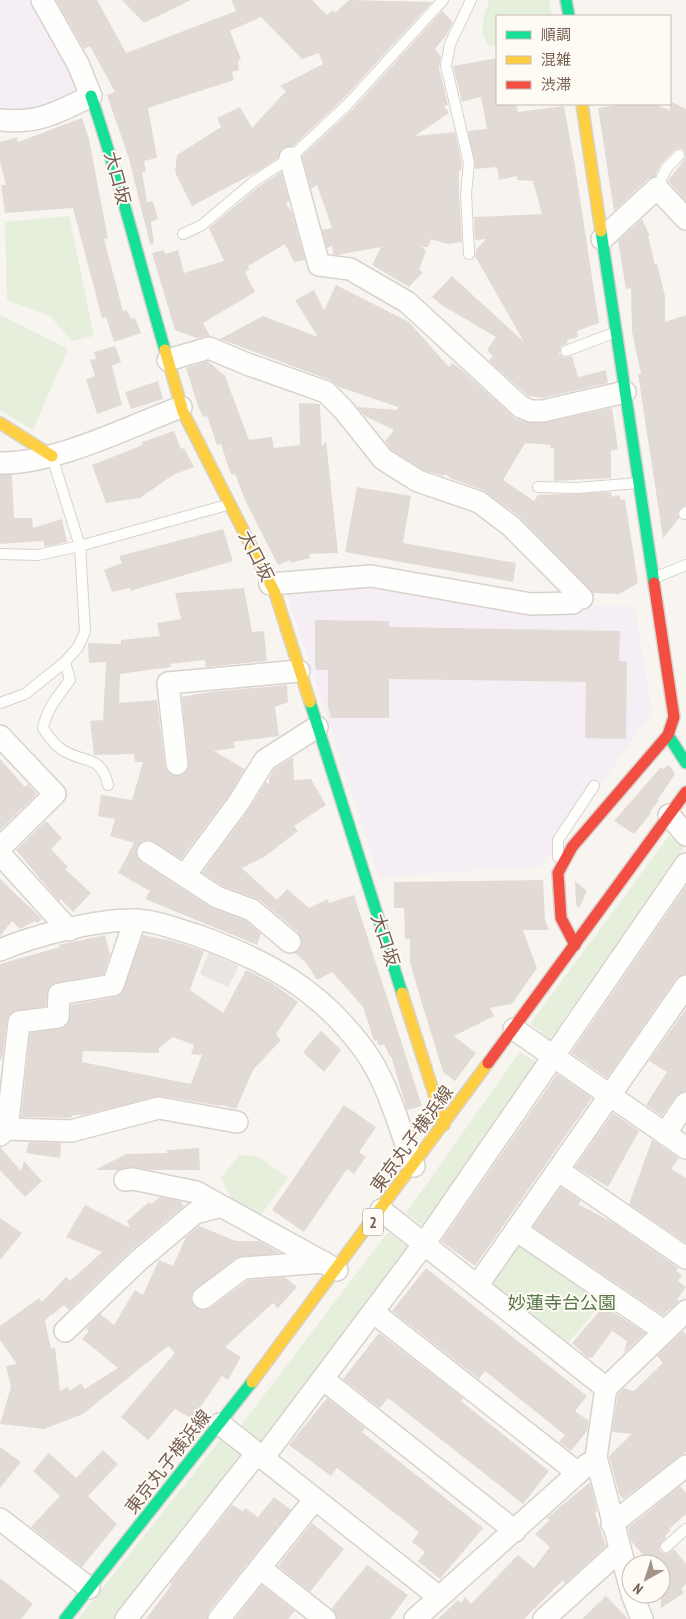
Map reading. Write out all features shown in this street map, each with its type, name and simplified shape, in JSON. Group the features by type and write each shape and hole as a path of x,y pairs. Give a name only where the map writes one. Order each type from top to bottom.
{"street":[{"name":"大口坂","path":"42,0 78,64 114,163 135,249 181,407 270,584 444,1124"},
{"path":"566,0 569,15"},
{"path":"0,120 14,122 45,119 91,96"},
{"path":"575,944 561,918 558,873 572,847 668,735 674,718 582,105"},
{"path":"290,158 319,265 350,269 407,302 521,407 531,411 543,411 625,392"},
{"path":"602,239 657,188 686,219"},
{"path":"168,360 209,348 326,392 383,459 418,481 479,502 512,527 578,601 531,604 371,576 270,584"},
{"path":"0,463 22,464 52,456 181,407"},
{"path":"0,423 52,456"},
{"path":"178,764 168,683 299,671"},
{"path":"185,875 239,802 265,760 317,727"},
{"path":"668,735 686,763"},
{"path":"0,736 55,794 0,848"},
{"name":"東京丸子横浜線","path":"65,1619 220,1424 331,1266 381,1210 686,792"},
{"path":"669,815 686,835"},
{"path":"148,852 217,897 252,910 290,942"},
{"path":"0,854 69,930"},
{"path":"126,1619 323,1378 424,1244 686,864"},
{"path":"135,920 113,985 59,994 58,1018 19,1022 3,1132 71,1131 159,1108 237,1122"},
{"path":"0,950 46,934 135,920 174,928 237,950 270,965 328,1008 365,1052 383,1084 414,1166"},
{"path":"477,1286 686,986"},
{"path":"514,1029 686,1148"},
{"path":"665,1134 686,1103"},
{"path":"558,1170 686,1258"},
{"path":"125,1180 133,1179 196,1192 331,1266"},
{"path":"65,1331 138,1262 196,1213 221,1206"},
{"path":"381,1210 606,1388"},
{"path":"516,1230 664,1332"},
{"path":"203,1298 243,1268 331,1266"},
{"path":"373,1312 578,1473"},
{"path":"621,1558 596,1457 606,1388 684,1315"},
{"path":"323,1378 514,1530"},
{"path":"220,1424 439,1597"},
{"path":"415,1619 596,1457"},
{"path":"612,1524 686,1466"},
{"path":"220,1619 314,1498"},
{"path":"0,1519 89,1588"},
{"path":"544,1619 619,1551"},
{"path":"260,1568 325,1619"},
{"path":"636,1604 642,1619"}],"lane":[{"path":"183,234 202,225 253,182 290,158 346,106 443,0"},
{"path":"469,254 466,194 469,163 446,66 450,44 471,0"},
{"path":"657,188 666,169 679,155"},
{"path":"566,351 616,332"},
{"path":"0,703 25,694 65,662 78,647 85,632 80,546 52,456"},
{"path":"538,487 577,488 625,486 639,483"},
{"path":"0,554 38,555 80,546 230,504"},
{"path":"653,578 686,565"},
{"path":"65,662 70,680 53,701 45,715 43,728 62,750 94,762 105,771 108,785"},
{"path":"558,873 558,840 594,786"},
{"path":"666,1547 686,1529"}],"shaded area":[{"path":"0,0 30,0 65,63 79,95 38,114 0,108"},
{"path":"370,579 488,605 635,606 652,713 541,866 379,877 285,589"},
{"path":"209,952 239,966 228,987 200,974"}],"green space":[{"path":"489,0 549,0 552,15 496,15 496,45 490,46 483,36 484,18"},
{"path":"69,216 94,336 72,341 50,316 7,300 5,222"},
{"path":"0,315 68,349 33,430 0,410"},
{"path":"669,836 684,847 550,1039 530,1024"},
{"path":"520,1052 536,1062 538,1070 426,1228 406,1213"},
{"path":"239,1155 258,1156 288,1178 261,1215 232,1199 221,1178"},
{"path":"388,1232 409,1248 259,1443 239,1428"},
{"name":"妙蓮寺台公園","path":"516,1235 607,1297 567,1344 484,1282"},
{"path":"221,1439 244,1457 114,1619 78,1619"}],"building":[{"path":"56,0 97,0 126,53 236,11 231,0 312,0 327,15 333,10 335,13 349,0 432,2 342,100 293,146 282,149 278,158 258,171 192,206 175,172 177,155 221,127 217,118 240,107 252,128 286,91 280,86 323,64 319,53 302,59 261,17 230,31 241,59 238,61 239,70 232,72 234,80 148,108 157,158 144,161 146,171 142,172 147,202 153,201 158,219 151,222 154,243 150,244 129,159 107,95 115,92 90,46 84,49"},
{"path":"122,0 191,0 144,23"},
{"path":"442,11 453,22 447,34 435,49 441,57 439,68 448,105 444,106 449,113 415,136 455,132 462,163 461,171 459,171 459,194 462,242 447,244 431,239 428,247 422,247 426,251 419,270 423,272 409,287 372,265 381,247 337,255 333,254 332,246 327,248 322,230 332,228 317,185 311,189 302,156 352,110"},
{"path":"496,58 496,105 516,105 518,112 564,106 599,323 577,331 578,337 567,340 568,343 561,346 559,353 564,358 572,356 578,377 606,370 608,383 542,398 528,396 489,361 493,356 487,350 496,337 440,304 432,297 452,276 524,342 475,256 476,250 486,239 475,240 474,217 542,214 533,181 517,180 517,176 499,180 497,167 475,169 468,131 487,129 481,97 462,102 453,66"},
{"path":"671,102 686,109 686,157 684,150 677,148 661,164 655,176 648,179 614,211 598,108 618,105 656,105 670,110"},
{"path":"82,118 89,139 108,238 104,239 123,311 127,310 131,319 135,318 141,333 114,342 106,317 102,318 73,208 5,213 1,185 6,185 0,161 0,142 17,137 18,142"},
{"path":"686,157 686,201 668,181"},
{"path":"281,172 289,201 286,203 292,213 305,260 294,262 285,244 248,266 249,270 245,272 255,292 203,323 210,336 197,338 175,330 152,253 164,250 165,254 178,250 184,273 224,261 209,228 257,188"},
{"path":"642,219 650,236 648,236 655,265 657,264 665,296 665,322 686,315 686,505 679,510 679,518 663,538 638,374 641,374 632,332 631,288 626,289 618,241"},
{"path":"336,285 409,322 449,367 452,363 463,371 516,419 531,423 543,423 612,408 618,449 611,451 611,478 554,481 554,448 551,449 550,445 525,443 503,480 534,501 538,495 611,492 612,497 619,495 621,500 625,499 638,583 619,594 593,593 520,517 483,490 452,479 445,474 443,476 423,470 391,450 385,441 394,430 365,416 357,407 397,410 398,407 339,387 330,380 220,339 263,316 318,337 295,300 314,290 324,310"},
{"path":"115,346 121,362 112,366 122,405 97,414 86,379 95,376 90,360 96,359 94,352"},
{"path":"208,361 225,376 249,440 272,437 274,448 300,445 299,403 320,404 322,446 326,441 338,553 309,554 310,558 290,563 290,560 278,565 244,498 235,474 232,475 229,469 221,444 217,445 207,416 203,417 198,406 186,368"},
{"path":"158,381 163,399 131,409 125,392"},
{"path":"174,431 181,449 184,448 194,467 173,475 140,498 106,503 92,465 143,445 142,442"},
{"path":"0,475 12,475 14,518 32,518 33,528 62,519 67,542 45,547 43,541 0,544"},
{"path":"357,487 411,496 403,543 516,563 513,582 345,552"},
{"path":"223,529 233,561 130,591 130,588 112,592 104,570 122,563 119,556"},
{"path":"244,588 252,632 264,631 267,661 206,667 205,660 170,664 171,667 120,674 119,703 157,700 165,766 172,775 179,776 188,769 189,763 182,697 210,692 287,685 288,702 275,707 279,736 233,742 235,748 214,751 245,769 229,795 181,859 149,840 142,841 136,851 137,857 141,862 210,907 246,921 261,934 257,945 145,899 150,891 118,873 134,843 110,836 115,819 98,816 101,795 132,800 143,762 135,762 134,754 94,755 90,721 103,720 106,662 89,663 88,643 121,644 121,640 160,636 157,623 181,619 175,593"},
{"path":"315,620 389,621 389,627 620,631 619,661 627,661 626,739 585,738 586,682 389,679 389,718 331,718 328,707 328,670 316,670 315,666"},
{"path":"293,757 294,780 311,779 326,805 294,826 298,831 264,857 242,868 277,900 287,889 309,908 328,899 329,903 354,895 422,1106 407,1110 391,1056 384,1044 379,1046 377,1040 374,1041 363,1007 332,972 317,980 307,964 295,953 302,944 298,932 260,900 223,886 202,873 249,809 266,782 269,784 269,778 274,769"},
{"path":"0,759 25,787 28,784 37,794 0,830"},
{"path":"669,765 675,774 651,813 634,834 614,821 661,767 663,769"},
{"path":"46,821 62,838 51,849 68,867 65,869 91,893 73,912 61,899 59,901 16,850"},
{"path":"0,879 42,919 37,923 35,921 20,929 12,921 0,936"},
{"path":"543,880 545,919 549,930 523,930 537,968 512,1004 490,1008 494,1016 454,1036 476,1053 455,1081 443,1072 410,962 410,939 405,939 404,908 394,908 394,882"},
{"path":"575,881 587,891 579,908 576,904"},
{"path":"686,886 686,974 676,979 607,1078 571,1053"},
{"path":"105,935 110,954 104,974 52,984 47,993 46,1006 12,1012 7,1020 2,1060 0,1059 0,964 60,947 58,945"},
{"path":"143,935 172,941 204,951 190,990 223,1013 246,970 272,983 298,1002 276,1034 281,1040 253,1070 236,1109 222,1105 161,1096 83,1115 73,1115 70,1118 21,1117 30,1033 65,1027 70,1018 71,1005 115,997 121,994","holes":["173,1037 194,1045 191,1054 202,1055 191,1084 82,1062 83,1051 159,1053 159,1048"]},
{"path":"686,1009 686,1091 676,1096 662,1116 646,1105 667,1072 649,1061"},
{"path":"321,1031 341,1050 324,1072 303,1052"},
{"path":"557,1074 592,1098 475,1266 441,1241"},
{"path":"344,1105 376,1127 359,1152 366,1157 354,1174 347,1169 304,1232 272,1210"},
{"path":"613,1113 639,1131 608,1187 575,1167"},
{"path":"652,1140 679,1158 671,1169 686,1178 686,1243 629,1204"},
{"path":"29,1142 61,1143 60,1158 26,1153"},
{"path":"0,1147 21,1171 24,1161 42,1181 25,1197 0,1170"},
{"path":"199,1148 200,1170 151,1170 132,1167 118,1170 95,1170 126,1154 167,1153 167,1150"},
{"path":"561,1187 581,1201 578,1204 615,1224 678,1268 676,1271 682,1275 678,1281 686,1287 677,1299 679,1301 663,1315 533,1227"},
{"path":"160,1197 180,1201 184,1206 129,1252 69,1310 64,1305 45,1321 51,1349 55,1347 60,1391 68,1387 70,1391 81,1383 85,1389 118,1368 82,1339 89,1331 86,1328 100,1314 114,1325 135,1290 143,1295 159,1260 173,1266 186,1237 199,1226 236,1241 259,1241 280,1253 236,1258 192,1293 191,1300 198,1309 210,1308 248,1280 285,1277 297,1287 278,1308 273,1303 225,1347 241,1357 228,1380 222,1376 192,1419 175,1409 148,1440 121,1417 175,1353 168,1346 83,1414 44,1429 0,1424 11,1387 6,1366 17,1364 0,1340 0,1326 39,1298 42,1302 66,1277 70,1281 102,1252 66,1237 85,1205 130,1228 127,1221 149,1202 151,1204"},
{"path":"0,1218 22,1233 0,1260"},
{"path":"426,1268 587,1396 575,1411 589,1421 587,1431 571,1451 559,1442 565,1435 485,1371 479,1379 392,1311"},
{"path":"604,1306 645,1333 624,1353 627,1341 612,1331 592,1358 587,1357 572,1343"},
{"path":"683,1331 686,1335 686,1452 623,1499 619,1494 609,1456 632,1434 612,1432 618,1394 624,1388 634,1391 663,1363 657,1356"},
{"path":"379,1333 463,1398 461,1401 549,1471 523,1504 388,1398 380,1408 343,1379"},
{"path":"327,1398 365,1428 362,1432 483,1528 440,1579 418,1561 425,1552 412,1542 419,1532 337,1468 331,1476 289,1445"},
{"path":"0,1447 21,1462 0,1488"},
{"path":"103,1450 118,1464 88,1496 117,1524 82,1567 31,1527 60,1496 33,1471 49,1453 76,1478"},
{"path":"590,1482 597,1511 595,1513 606,1546 565,1583 562,1581 524,1619 438,1619 458,1600 461,1603 465,1597 471,1604 518,1555 534,1568 550,1547 535,1534 550,1520 547,1518"},
{"path":"680,1486 686,1493 686,1514 669,1529 670,1531 659,1548 661,1552 667,1554 642,1554 631,1541 628,1528"},
{"path":"274,1497 291,1510 209,1611 207,1619 146,1619 172,1584 170,1583 173,1579 232,1505 243,1511 245,1508 258,1517"},
{"path":"312,1523 344,1549 310,1592 278,1566"},
{"path":"674,1549 686,1564 686,1584 681,1589 684,1593 671,1601 671,1554 667,1554"},
{"path":"367,1565 408,1595 390,1619 337,1619 332,1608"},
{"path":"0,1578 33,1604 21,1619 0,1619"},
{"path":"262,1585 295,1611 288,1619 235,1619"},
{"path":"606,1596 628,1619 582,1619"}],"traffic: fast":[{"path":"566,0 569,15"},
{"path":"91,96 121,191 165,350"},
{"path":"601,231 654,583"},
{"path":"310,702 402,993"},
{"path":"668,735 686,763"},
{"path":"65,1619 252,1382"}],"traffic: slow":[{"path":"582,105 601,231"},
{"path":"165,350 183,412 275,593 310,702"},
{"path":"0,423 52,456"},
{"path":"402,993 444,1125"},
{"path":"252,1382 488,1063"}],"traffic: jam":[{"path":"575,945 561,918 558,873 572,847 668,735 674,717 654,583"},
{"path":"488,1063 686,792"}]}
